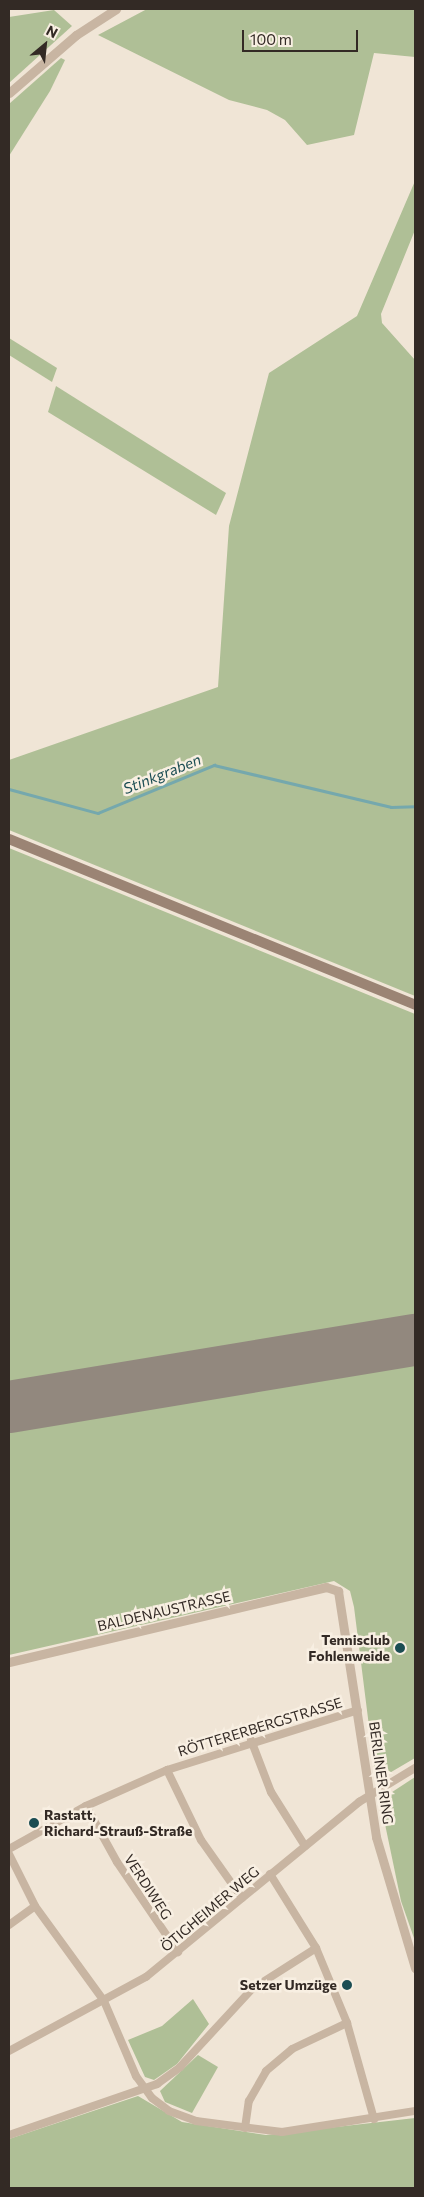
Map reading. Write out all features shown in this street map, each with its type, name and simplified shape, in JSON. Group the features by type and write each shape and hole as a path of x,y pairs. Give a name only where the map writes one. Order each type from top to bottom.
{"main road":[{"path":"9,839 415,1005"}],"street":[{"path":"9,93 76,35 116,9"},
{"name":"BALDENAUSTRASSE","path":"9,1662 326,1587"},
{"name":"BERLINER RING","path":"326,1587 338,1591 343,1601 369,1795 384,1871 415,1968"},
{"name":"RÖTTERERBERGSTRASSE","path":"9,1849 86,1806 166,1770 251,1740 358,1710"},
{"path":"251,1740 270,1792 305,1846"},
{"name":"ÖTIGHEIMER WEG","path":"9,2051 104,2001 178,1952 270,1874 369,1795 415,1768"},
{"path":"166,1770 201,1840 242,1898"},
{"name":"VERDIWEG","path":"86,1806 117,1862 178,1952"},
{"path":"9,1854 35,1906 104,2001 145,2090 169,2111 196,2121 282,2132 374,2119 415,2111"},
{"path":"270,1874 316,1948 347,2023 374,2119"},
{"path":"9,1925 35,1906"},
{"path":"9,2135 145,2090 180,2067 252,1989 316,1948"},
{"path":"245,2128 248,2102 266,2071 292,2050 347,2023"}],"green space":[{"path":"147,9 415,9 415,57 374,53 354,135 307,145 285,120 267,110 229,100 98,35"},
{"path":"54,10 72,26 9,83 9,17"},
{"path":"61,58 65,60 50,91 9,156 9,104"},
{"path":"415,181 415,230 381,314 382,323 415,360 415,996 9,830 9,760 218,687 229,526 269,373 357,316"},
{"path":"9,338 57,368 52,382 9,355"},
{"path":"56,386 226,493 216,515 48,412"},
{"path":"9,848 415,1014 415,1758 381,1778 375,1774 354,1607 350,1591 334,1581 9,1655"},
{"path":"415,1777 415,1941 401,1901 380,1800"},
{"path":"193,1999 209,2024 177,2064 154,2080 145,2077 128,2040 162,2026"},
{"path":"198,2055 218,2067 192,2113 165,2102 160,2091"},
{"path":"138,2096 182,2122 266,2135 415,2118 415,2188 9,2188 9,2139"}],"waterway":[{"name":"Stinkgraben","path":"9,789 98,813 214,765 391,807 415,806"}],"runway":[{"path":"9,1407 415,1340"}],"place":[{"name":"Tennisclub Fohlenweide","path":"400,1648"},
{"name":"Rastatt, Richard-Strauß-Straße","path":"34,1823"},
{"name":"Setzer Umzüge","path":"347,1985"}]}
